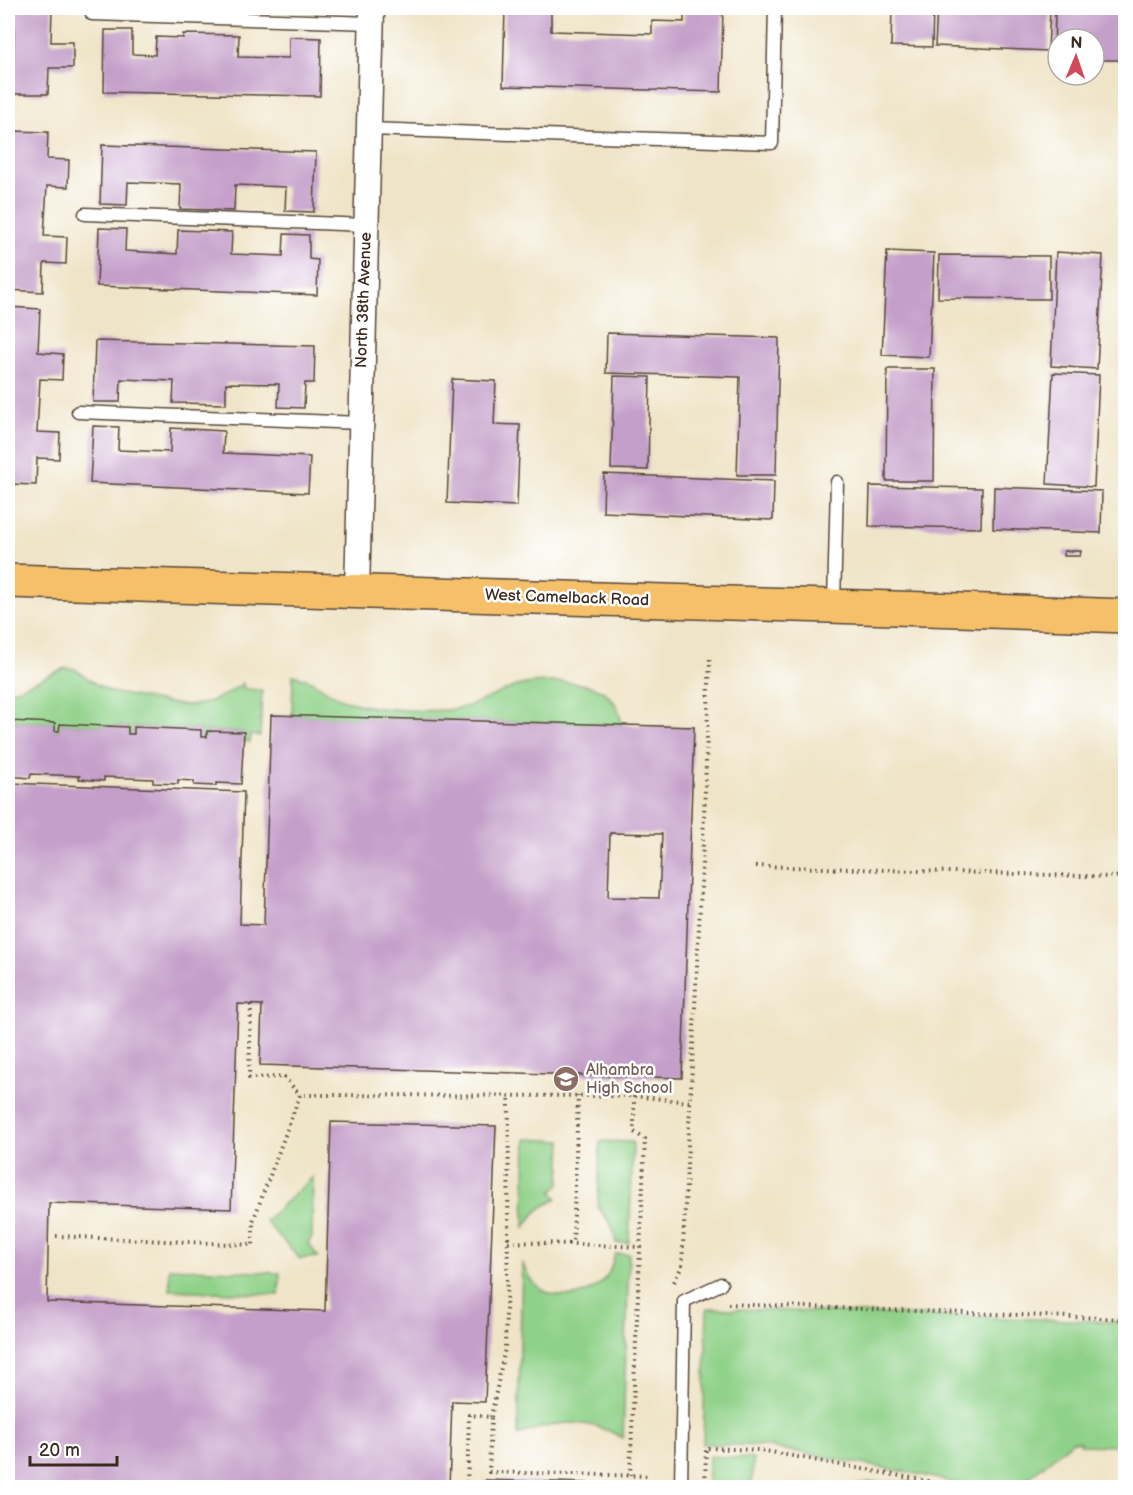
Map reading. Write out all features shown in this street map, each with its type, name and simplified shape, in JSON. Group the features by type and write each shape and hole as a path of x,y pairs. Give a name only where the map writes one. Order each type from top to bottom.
{"main road":[{"name":"West Camelback Road","path":"8,581 1125,616"}],"street":[{"name":"North 38th Avenue","path":"357,592 372,15"}],"lane":[{"path":"369,129 772,143 775,8"},
{"path":"92,14 372,15"},
{"path":"85,214 366,225"},
{"path":"78,412 361,423"},
{"path":"834,606 837,482"},
{"path":"681,1488 684,1301 721,1284"}],"path":[{"path":"710,658 682,1266 673,1284 671,1302 1125,1319"},
{"path":"756,866 1115,877 1125,875"},
{"path":"251,1005 249,1078 284,1077 300,1095 634,1096 689,1102"},
{"path":"56,1236 253,1245 253,1221 300,1095"},
{"path":"509,1095 505,1348 491,1417 489,1472 650,1476"},
{"path":"573,1244 578,1095"},
{"path":"630,1475 645,1139 634,1132 634,1096"},
{"path":"508,1242 640,1247"},
{"path":"467,1488 469,1415 491,1417"},
{"path":"705,1488 706,1448 760,1450 955,1488"}],"green space":[{"path":"65,668 75,669 111,692 180,705 213,700 243,683 244,689 262,690 260,736 251,735 250,742 243,741 243,732 207,731 207,737 201,737 201,730 134,727 134,734 128,734 128,727 60,724 59,731 55,731 54,723 8,721 8,691"},
{"path":"293,675 310,680 334,695 353,703 413,710 461,708 530,683 581,684 591,686 608,695 615,703 622,725 292,716"},
{"path":"526,1139 562,1141 560,1184 552,1192 557,1198 538,1210 524,1229"},
{"path":"600,1141 633,1142 629,1243 616,1243 612,1226 598,1207"},
{"path":"313,1177 312,1238 308,1243 318,1257 300,1259 265,1221"},
{"path":"615,1254 629,1254 623,1438 596,1426 571,1423 546,1426 518,1435 522,1262 530,1278 542,1289 552,1294 574,1296 594,1288 603,1281 610,1270"},
{"path":"169,1268 280,1273 279,1295 170,1290"},
{"path":"707,1308 1125,1322 1126,1424 1120,1446 1081,1445 1080,1442 1073,1441 1016,1488 963,1487 917,1474 763,1446 703,1444"},
{"path":"709,1456 753,1459 752,1487 707,1487"},
{"path":"871,1482 907,1482 926,1487 842,1487"}],"building":[{"path":"14,8 52,8 51,42 73,42 73,68 49,68 48,94 13,94"},
{"path":"292,8 321,8 321,11 292,10"},
{"path":"505,8 551,8 551,31 652,34 652,21 684,22 684,8 723,8 721,92 503,86"},
{"path":"892,8 933,8 932,47 891,46"},
{"path":"937,8 1050,8 1049,27 1046,27 1046,51 935,46"},
{"path":"1055,11 1126,13 1126,60 1106,60 1106,27 1055,27"},
{"path":"105,30 132,30 132,54 155,55 156,37 183,38 183,34 239,35 238,57 289,58 289,37 321,38 320,96 104,92"},
{"path":"10,131 48,132 47,159 69,160 68,187 47,186 44,236 67,237 66,264 44,263 43,292 8,290"},
{"path":"102,145 316,152 314,212 285,211 286,187 235,185 234,211 180,209 181,184 128,182 127,205 100,204"},
{"path":"99,228 126,229 125,251 177,254 178,230 232,232 231,254 283,256 284,234 309,235 309,259 318,260 317,295 97,286"},
{"path":"887,251 934,253 929,357 882,355"},
{"path":"1056,252 1103,255 1097,369 1051,366"},
{"path":"939,255 1049,256 1049,299 938,298"},
{"path":"8,307 40,309 38,352 63,354 62,380 40,379 37,432 60,433 59,459 37,458 36,485 8,484"},
{"path":"607,333 779,338 776,475 737,475 740,377 606,373"},
{"path":"95,341 315,346 314,383 305,383 304,408 278,407 279,384 226,383 226,404 173,403 174,381 121,379 120,402 93,402"},
{"path":"887,369 935,369 934,481 886,481"},
{"path":"1053,373 1099,375 1094,487 1047,484"},
{"path":"614,376 650,377 648,470 611,469"},
{"path":"452,379 496,381 494,424 520,425 517,506 447,503"},
{"path":"93,426 119,427 118,450 170,452 171,428 224,431 223,453 310,457 308,493 90,483"},
{"path":"604,474 774,481 773,520 603,512"},
{"path":"870,486 982,488 981,528 869,526"},
{"path":"994,487 1102,491 1101,533 993,529"},
{"path":"1064,551 1081,551 1080,556 1064,556"},
{"path":"271,715 694,727 682,1078 260,1065 262,1005 238,1004 231,1209 49,1203 47,1302 325,1311 331,1122 496,1126 485,1402 452,1401 449,1488 8,1488 8,783 244,792 240,924 264,925","holes":["610,833 662,834 659,898 608,897"]},
{"path":"8,721 55,723 55,731 59,731 60,724 128,727 128,734 134,734 134,727 201,730 201,737 207,737 207,731 244,732 241,784 216,783 216,786 194,785 194,781 178,780 178,784 153,783 153,779 104,777 104,781 79,779 80,776 31,774 30,778 8,776"},
{"path":"486,1480 621,1484 621,1488 486,1488"}],"place":[{"name":"Alhambra High School","path":"566,1079"}]}
